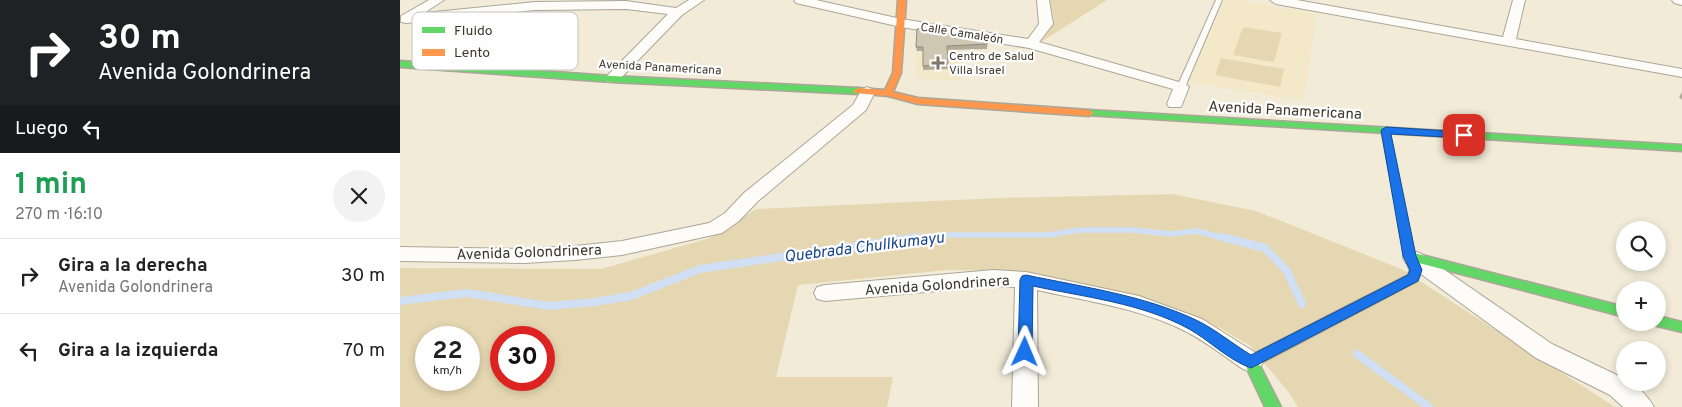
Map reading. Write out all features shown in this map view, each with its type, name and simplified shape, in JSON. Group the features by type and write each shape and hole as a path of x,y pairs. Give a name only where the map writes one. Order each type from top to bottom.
{"main road":[{"path":"888,93 897,73 902,0"},
{"name":"Avenida Panamericana","path":"485,70 612,79 888,93 923,89"},
{"name":"Avenida Panamericana","path":"888,93 928,102 1169,119 1682,148"},
{"path":"1410,256 1616,310"},
{"path":"1272,407 1251,362 1413,278 1416,270 1410,256"},
{"path":"1666,323 1682,327"}],"street":[{"path":"418,12 438,0"},
{"path":"612,79 678,12 698,0"},
{"name":"Calle Camaleón","path":"800,0 901,23 1031,44 1181,86"},
{"path":"1031,44 1046,24 1043,0"},
{"path":"1276,0 1682,73"},
{"path":"1509,42 1519,0"},
{"path":"1678,0 1682,1"},
{"path":"482,12 535,6 626,5 678,12"},
{"path":"1175,104 1181,86"},
{"name":"Avenida Golondrinera","path":"400,254 515,256 575,253 622,248 715,228 732,217 751,197 860,107 867,92"},
{"path":"1410,256 1544,351 1619,388 1642,407"},
{"name":"Avenida Golondrinera","path":"825,293 993,278 1026,280 1131,302 1167,314 1194,325 1251,362"},
{"path":"1024,407 1026,280"}],"lane":[{"path":"1181,86 1219,0"},
{"path":"1386,130 1410,256"}],"shaded area":[{"path":"1050,0 1107,0 1041,42 1054,20"},
{"path":"1225,0 1238,0 1317,14 1304,101 1188,82"},
{"path":"1243,27 1282,33 1274,62 1233,55"},
{"name":"Centro de Salud Villa Israel","path":"917,37 959,37 961,81 918,78 915,76"},
{"path":"1221,58 1284,69 1280,87 1215,75"},
{"path":"1172,194 1256,211 1401,269 1615,407 1298,407 1290,394 1249,345 1220,328 1153,300 1023,271 947,270 798,285 776,377 893,377 887,407 400,407 400,268 601,269 710,238 756,209 1000,198"}],"building":[{"path":"924,28 988,39 987,44 947,46 948,64 923,66 923,47 916,47 917,29"}],"waterway":[{"name":"Quebrada Chullkumayu","path":"904,239 941,235 1048,235 1079,230 1133,230 1171,234 1197,231 1227,239"},
{"name":"Quebrada Chullkumayu","path":"400,301 467,293 548,306 595,302 631,296 700,269 917,237"},
{"name":"Quebrada Chullkumayu","path":"1222,237 1265,248 1287,271 1302,304"},
{"name":"Quebrada Chullkumayu","path":"1357,354 1429,407"}],"traffic: fast":[{"path":"400,64 412,65"},
{"path":"485,70 612,79 858,91"},
{"path":"1089,113 1682,148"},
{"path":"1410,256 1616,310"},
{"path":"1273,407 1251,362 1413,278 1416,270 1410,256"},
{"path":"1666,323 1682,327"}],"traffic: slow":[{"path":"858,91 888,93 897,73 902,0"},
{"path":"888,93 918,101 1089,113"}],"place":[{"name":"Centro de Salud Villa Israel","path":"938,63"}],"route":[{"path":"1025,352 1026,280 1131,302 1167,314 1194,325 1251,362 1278,349 1413,278 1416,270 1410,256 1386,130 1464,135"}]}
